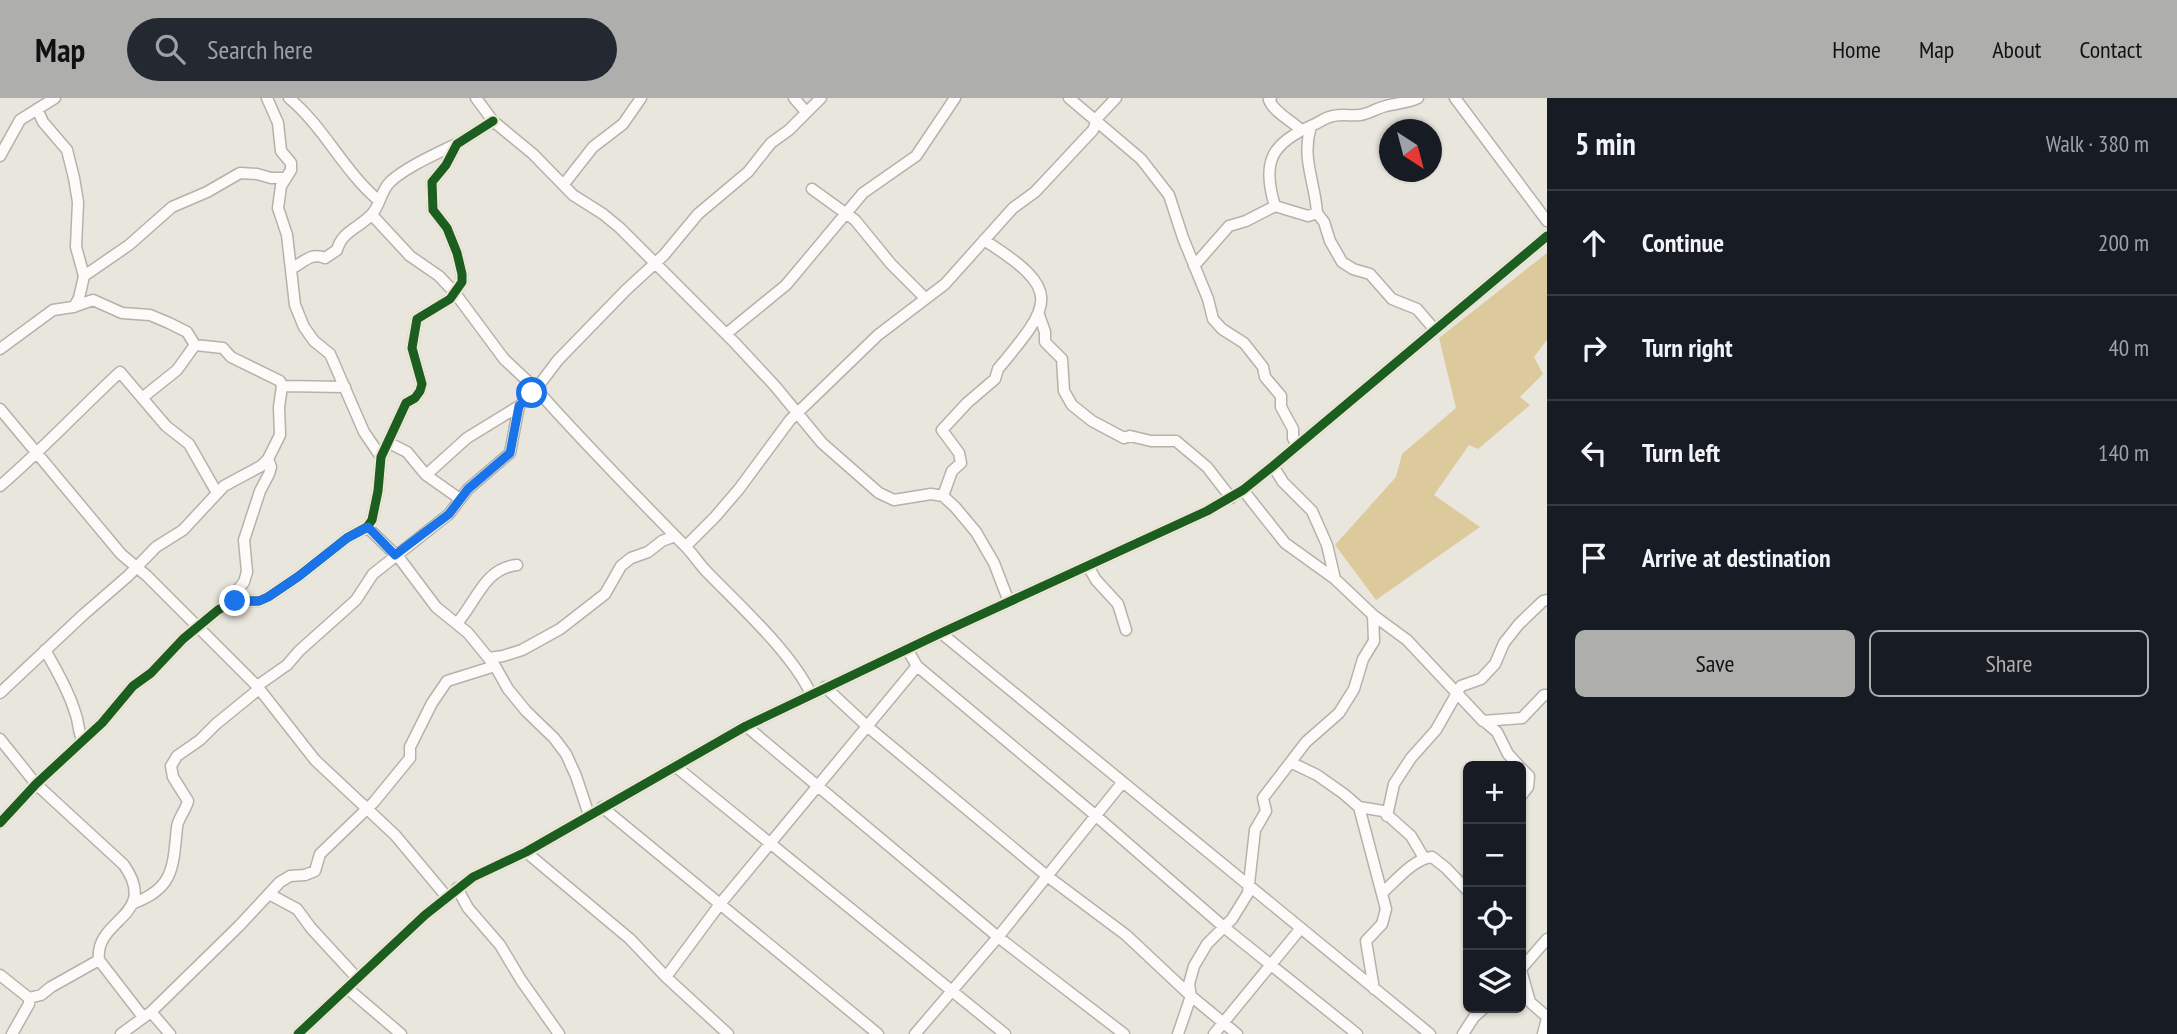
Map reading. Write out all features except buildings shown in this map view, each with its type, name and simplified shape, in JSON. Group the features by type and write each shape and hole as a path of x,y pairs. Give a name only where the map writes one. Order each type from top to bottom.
{"street":[{"path":"0,156 20,120 55,98"},
{"path":"267,98 278,123 281,151 291,163 291,170 281,186 278,208 287,235 293,294 304,327 314,341 330,354 364,432 381,457"},
{"path":"289,98 304,111 341,161 378,200"},
{"path":"476,98 493,121 573,195 603,214 656,263 775,386 822,443 886,498 902,500 930,495 943,496 976,532 994,563 1009,602"},
{"path":"564,184 593,147 623,124 641,98"},
{"path":"794,98 806,111"},
{"path":"426,475 449,452 482,426 519,406 558,360 656,263 698,214 748,172 771,143 789,130 821,98"},
{"path":"726,334 786,285 863,193 916,156 954,98"},
{"path":"1069,98 1141,159 1169,195 1213,319 1222,329 1244,343 1263,367 1265,377 1281,396 1281,407 1293,429 1293,438 1297,445"},
{"path":"686,546 731,499 797,412 878,335 945,284 1013,208 1035,192 1093,130 1101,113 1116,98"},
{"path":"1271,98 1269,100 1272,108 1300,129"},
{"path":"1275,206 1269,171 1276,151 1285,139 1300,129 1331,116 1363,115 1418,98"},
{"path":"1455,98 1547,220"},
{"path":"37,109 43,122 67,150 78,202 76,247 84,276 79,298 73,307"},
{"path":"291,270 307,258 319,255 326,258 337,250 346,233 372,215 390,182 493,121"},
{"path":"1311,126 1307,139 1308,174 1316,197 1317,213 1324,222 1330,241 1342,262 1353,269 1370,274 1392,299 1417,309 1435,330"},
{"path":"227,603 259,601 268,597 347,538 368,527 372,520 381,457 406,403 415,398 422,384 412,348 417,319 443,304 462,282 460,264 447,228 433,210 432,192 432,182 446,165 457,144"},
{"path":"84,276 129,245 172,207 240,173 286,178"},
{"path":"812,189 866,232 891,264 925,298"},
{"path":"1194,266 1229,226 1246,221 1275,206 1296,214 1308,216 1317,213"},
{"path":"372,215 410,256 429,267 455,293 504,359 686,546 797,670 811,694"},
{"path":"298,1034 446,896 472,877 526,852 746,726 1231,498 1273,466 1547,236"},
{"path":"984,240 1018,262 1036,279 1041,289 1040,315 1045,342 1062,359 1064,391 1072,405 1092,421 1124,438 1176,441 1207,467 1231,498"},
{"path":"0,349 53,310 93,300 122,313 150,315 187,332 195,345"},
{"path":"943,496 952,471 961,463 959,453 942,430 967,403 995,379 998,369 1040,315"},
{"path":"0,693 156,547 183,530 224,486 261,466 268,459 280,435 280,381 231,357 223,348 195,345"},
{"path":"142,398 177,370 195,345"},
{"path":"0,486 38,454 55,433 120,372 166,426 189,444 217,493"},
{"path":"282,386 345,387"},
{"path":"134,903 148,898 169,879 177,824 188,801 173,777 171,766 177,756 201,740 216,724 287,665 356,600 373,574 449,514 460,499 510,453 519,406"},
{"path":"0,409 121,554 198,626 258,688 315,760 395,835 446,896"},
{"path":"389,443 407,452 426,475 460,499"},
{"path":"0,823 36,784 83,741 133,686 151,673 198,626 227,603 244,582 247,572 244,540 260,491 269,474 271,467 268,459"},
{"path":"1273,466 1283,482 1312,510 1327,545 1335,579"},
{"path":"1243,490 1285,543 1335,579 1373,615 1407,640 1457,695 1497,732 1514,761"},
{"path":"368,527 395,555 436,607 446,617 458,622 492,662 508,689 566,754 589,815"},
{"path":"121,1034 147,1014 280,882 290,876 316,871 320,854 374,802 410,758 410,747 447,681 522,650 560,629 604,594 621,566 631,558 648,552 662,541 675,536"},
{"path":"458,622 491,575 505,566 517,565"},
{"path":"1087,566 1118,604 1126,630"},
{"path":"1387,816 1394,784 1411,758 1436,730 1461,686 1481,679 1495,664 1504,643 1519,624 1547,600"},
{"path":"1178,1034 1191,996 1189,984 1194,966 1206,944 1225,928 1248,893 1255,830 1266,811 1263,798 1306,742 1339,713 1354,689 1363,659 1374,641 1373,615"},
{"path":"941,633 1430,1034"},
{"path":"907,649 917,666 1096,815 1225,928 1357,1034"},
{"path":"45,650 63,682 76,716 78,733 83,741"},
{"path":"666,977 720,904 917,666"},
{"path":"825,687 868,727 1047,876 1126,935 1191,996 1237,1034"},
{"path":"1483,721 1522,718 1547,695"},
{"path":"746,726 998,937 1124,1034"},
{"path":"0,739 36,784 124,865 132,877 137,890 134,903 103,942 98,951 99,960 147,1014 170,1034"},
{"path":"1292,762 1317,775 1359,807 1386,909 1382,924 1366,941 1374,989"},
{"path":"675,766 1005,1034"},
{"path":"1526,773 1529,776 1526,790"},
{"path":"915,1034 998,937 1122,783"},
{"path":"602,807 878,1034"},
{"path":"1359,807 1374,808 1387,816 1411,836 1424,858"},
{"path":"526,852 630,939 666,977 728,1034"},
{"path":"1382,893 1424,858 1432,857 1464,887"},
{"path":"457,888 468,908 500,945 559,1034"},
{"path":"269,894 297,909 357,978"},
{"path":"1214,1034 1301,928"},
{"path":"1526,964 1547,939"},
{"path":"29,999 41,995 99,960"},
{"path":"0,975 29,999"},
{"path":"346,988 401,1034"},
{"path":"1526,988 1530,1002 1547,1017 1543,1034"},
{"path":"12,1034 29,1004 29,999"},
{"path":"1463,1034 1478,1013"}],"shaded area":[{"path":"1547,253 1547,340 1534,357 1543,374 1520,397 1530,405 1478,449 1469,445 1434,495 1480,527 1376,600 1335,545 1396,477 1402,454 1456,408 1439,338"}],"cycle path":[{"path":"0,823 36,784 102,723 133,686 151,673 183,639 218,610 235,601 259,601 268,597 347,538 367,527 372,520 381,457 406,403 415,398 422,384 412,348 417,319 450,299 462,282 457,253 447,228 433,210 432,182 446,165 457,144 493,121"},
{"path":"298,1034 425,915 473,877 526,852 746,726 1207,511 1243,490 1547,236"}],"route":[{"path":"235,601 259,601 268,597 331,549 368,527 395,555 449,514 468,489 510,453 519,406 532,393"}]}
